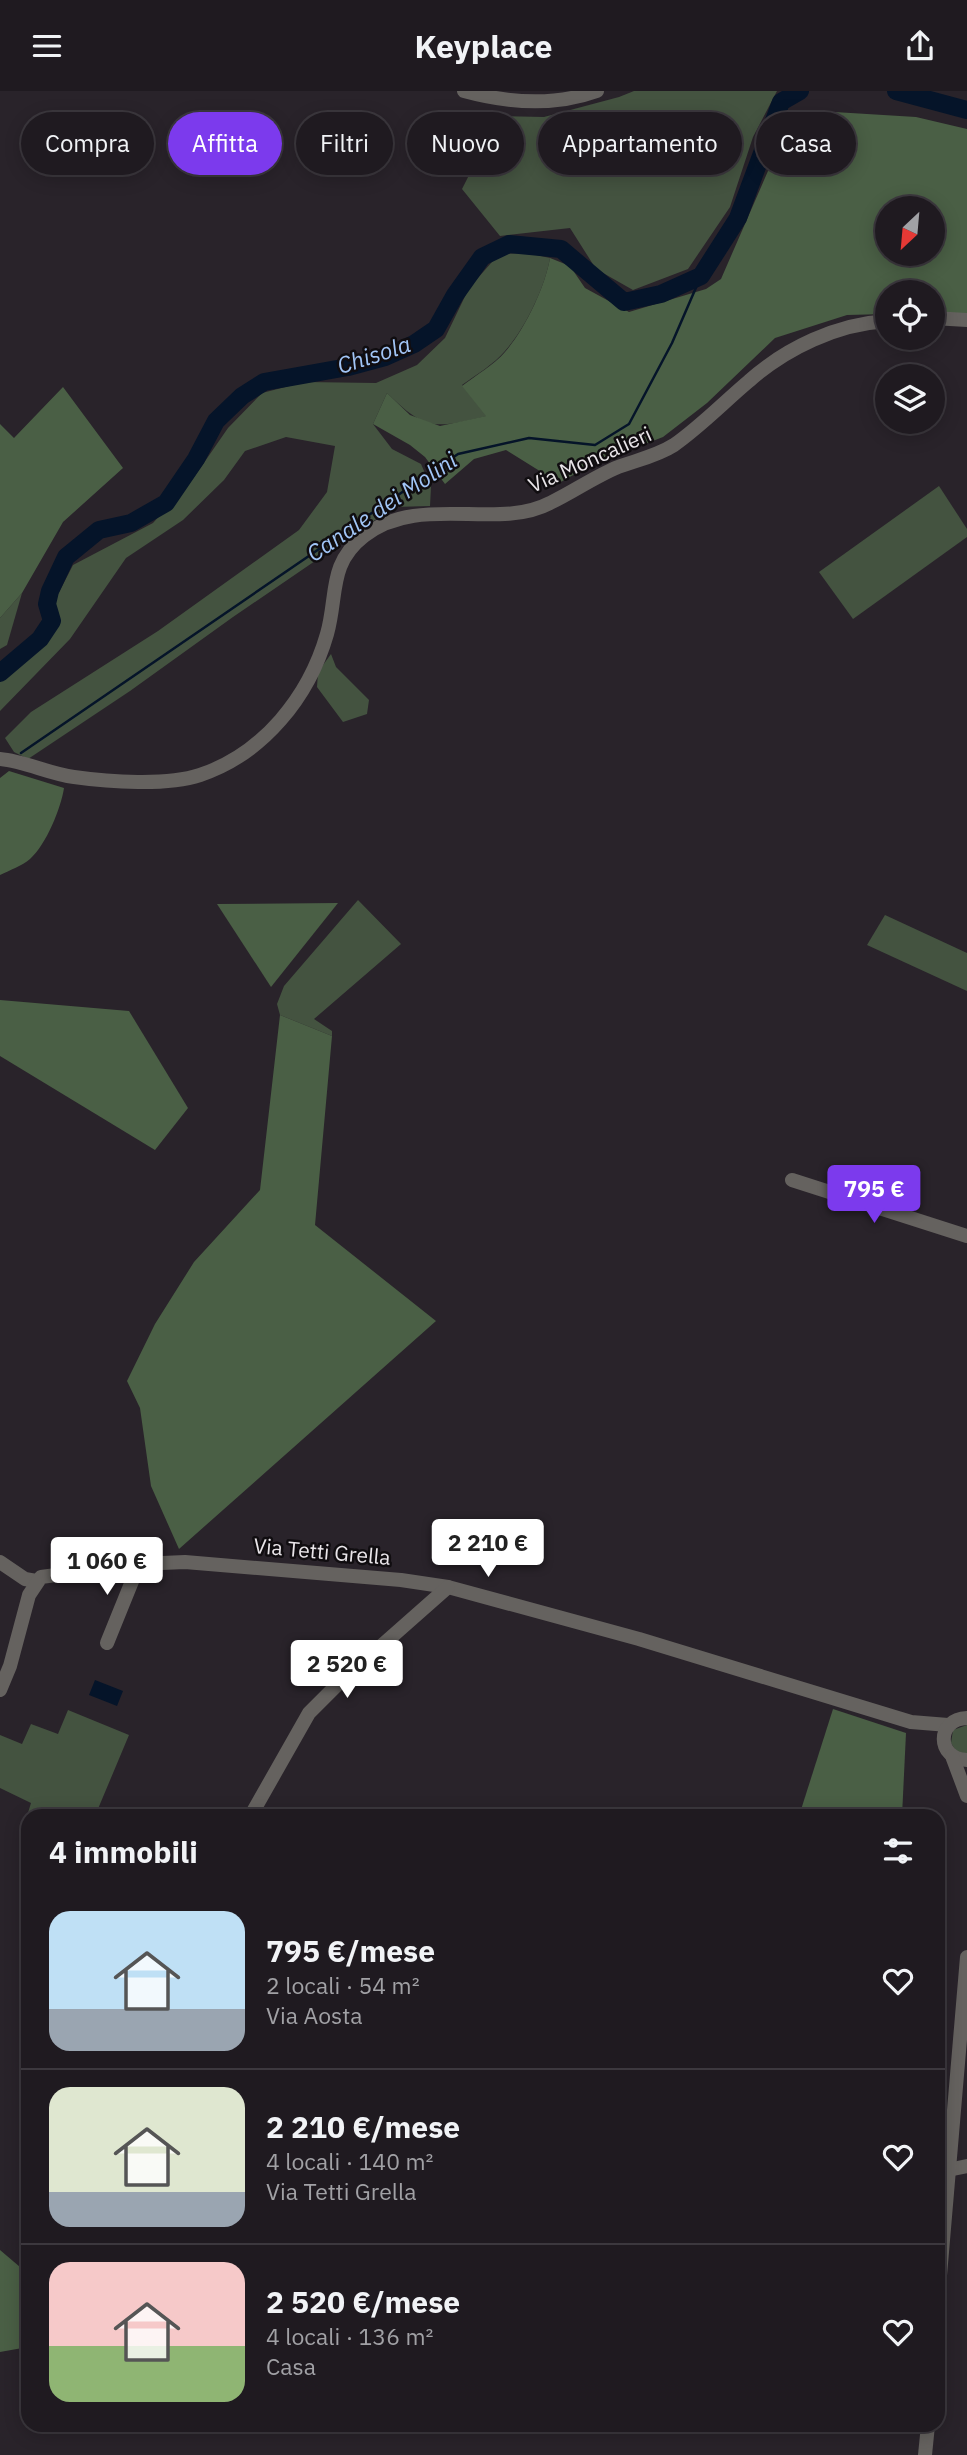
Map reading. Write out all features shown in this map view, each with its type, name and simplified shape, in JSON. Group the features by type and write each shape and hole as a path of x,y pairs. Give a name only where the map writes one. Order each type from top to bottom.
{"street":[{"path":"464,91 499,101 542,102 597,91"},
{"path":"945,319 967,320"},
{"name":"Via Moncalieri","path":"0,759 78,778 165,782 199,776 226,764 274,729 309,681 322,652 330,623 337,571 348,551 365,535 382,524 404,517 445,513 521,512 547,505 617,468 670,447 692,432 751,378 791,351 837,330 875,323"},
{"path":"792,1180 967,1236"},
{"path":"0,1562 25,1579 36,1581 0,1690"},
{"name":"Via Tetti Grella","path":"36,1581 47,1575 139,1564 198,1563 401,1580 448,1587 639,1639 911,1722 948,1751"},
{"path":"107,1643 139,1564"},
{"path":"255,1809 309,1713 448,1587"},
{"path":"960,1717 943,1738 967,1796"},
{"name":"Via Tetti Grella","path":"911,1722 960,1717"},
{"path":"948,1751 967,1760"},
{"path":"945,2209 967,1957"},
{"path":"948,2170 967,2166"},
{"path":"925,2455 927,2432"}],"green space":[{"path":"634,91 777,91 766,112 756,112 756,131 742,170 742,112 563,112"},
{"path":"856,113 916,117 967,129 967,313 945,313 945,280 875,280 875,314 847,315 775,338 707,403 663,437 591,465 559,483 506,450 474,459 445,484 425,457 373,424 387,393 410,415 440,426 486,416 462,386 496,361 512,343 539,294 550,258 570,266 585,288 629,312 706,289 721,279 766,175 856,175"},
{"path":"524,117 538,117 538,175 741,175 730,207 688,269 633,290 596,269 570,228 500,236 462,189 469,175 524,175"},
{"path":"527,253 550,258 544,282 533,307 505,351 462,385 487,416 455,423 432,424 412,415 387,393 373,424 392,449 421,464 431,487 430,506 394,507 28,759 14,752 5,738 31,712 158,631 299,530 327,492 335,446 286,437 245,451 224,480 183,520 126,558 70,639 0,711 0,682 46,641 57,622 54,602 73,565 153,523 192,480 228,428 262,393 305,382 376,383 417,365 445,338 469,288 499,254"},
{"path":"63,387 123,468 63,522 22,593 0,618 0,424 14,438"},
{"path":"939,486 967,529 967,537 853,619 819,572"},
{"path":"22,593 7,645 0,649 0,618"},
{"path":"331,654 336,667 369,700 367,714 343,722 317,687 318,672"},
{"path":"9,771 64,788 60,806 42,845 23,864 0,875 0,778"},
{"path":"358,900 401,944 314,1019 332,1031 332,1036 280,1015 277,1004 284,986"},
{"path":"338,903 271,987 217,904"},
{"path":"885,915 967,953 967,991 867,945"},
{"path":"0,1000 129,1011 188,1108 155,1150 0,1056"},
{"path":"280,1015 332,1036 315,1225 436,1321 179,1549 151,1486 140,1408 127,1381 155,1324 194,1262 260,1190"},
{"path":"833,1709 906,1733 902,1809 801,1809"},
{"path":"68,1710 129,1735 98,1809 29,1809 31,1803 0,1788 0,1735 22,1744 31,1724 58,1734"},
{"path":"967,1725 967,1754 956,1751 951,1743 953,1730"},
{"path":"0,2250 21,2268 21,2348 0,2352"}],"water":[{"path":"95,1680 123,1691 117,1706 89,1695"}],"waterway":[{"name":"Chisola","path":"788,91 790,95"},
{"name":"Chisola","path":"0,673 40,639 52,621 47,604 66,557 99,530 131,523 166,503 196,459 216,421 242,396 264,382 348,367 385,357 414,344 436,329 455,295 482,257 509,244 561,249 624,302 661,294 701,276 738,218 781,102 800,91"},
{"name":"Chisola","path":"896,91 967,110"},
{"name":"Canale dei Molini","path":"21,753 458,454 529,438 595,445 629,424 672,343 701,276"}]}
